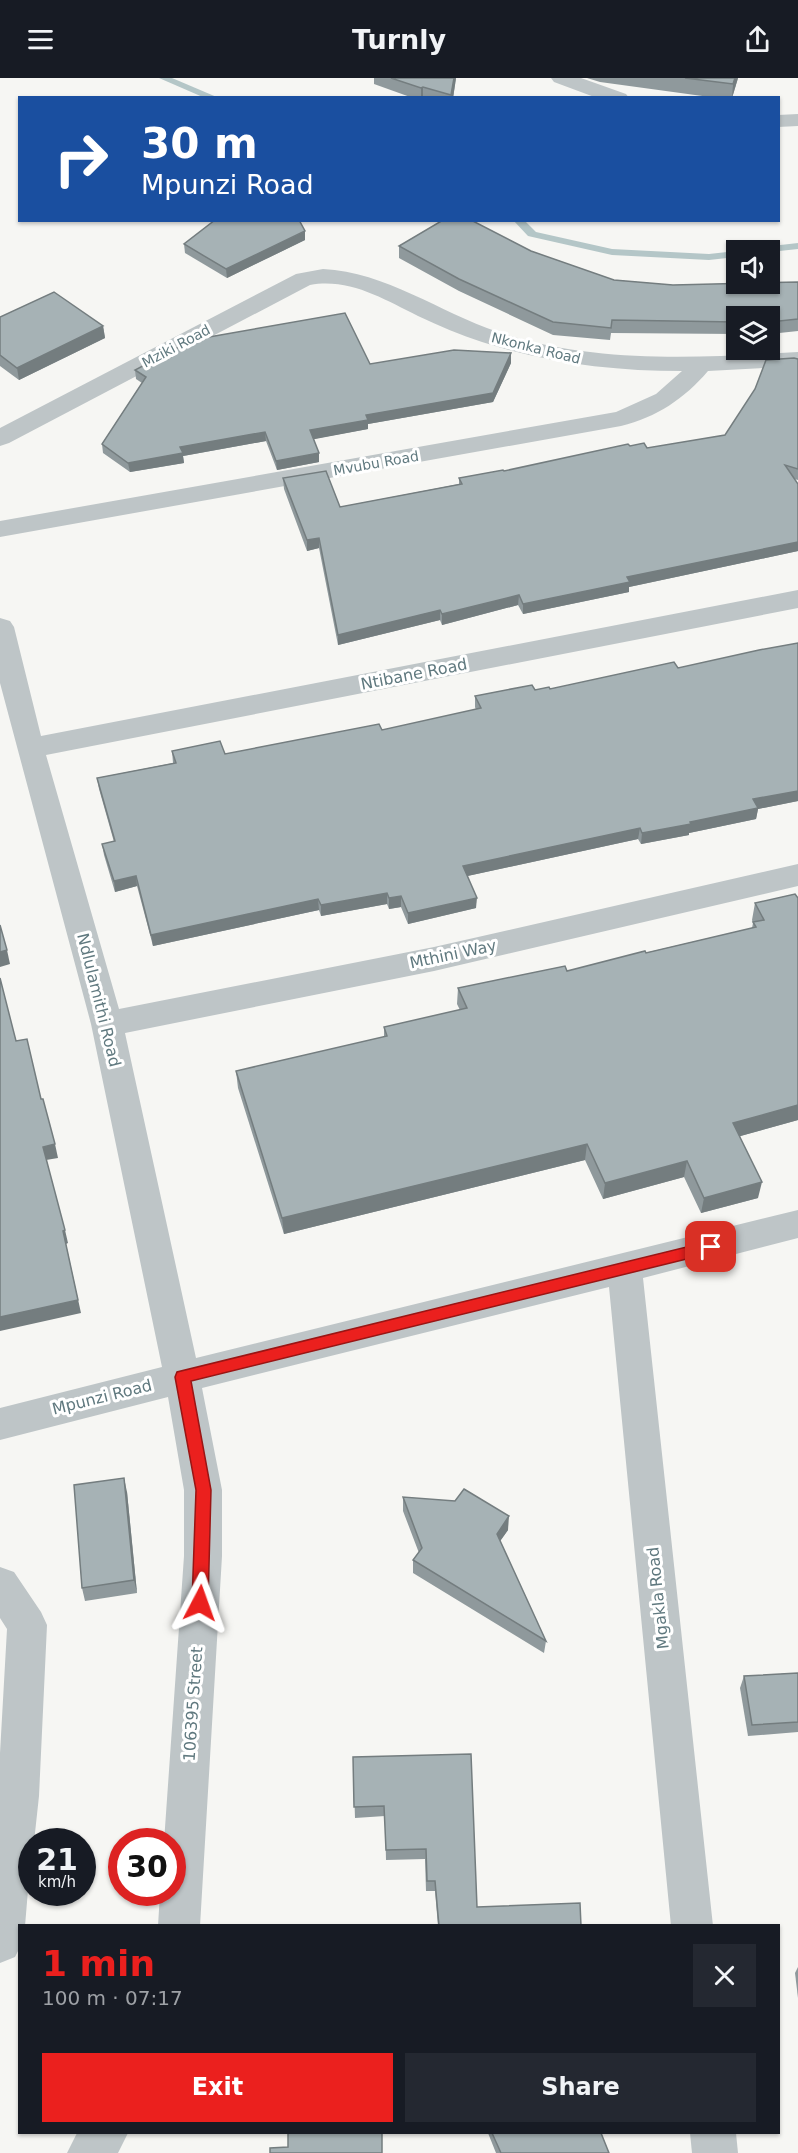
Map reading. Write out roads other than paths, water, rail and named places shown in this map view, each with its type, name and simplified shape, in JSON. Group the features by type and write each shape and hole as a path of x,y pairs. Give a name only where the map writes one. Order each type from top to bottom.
{"street":[{"path":"561,78 612,96"},
{"path":"780,121 798,120"},
{"name":"Mziki Road","path":"0,438 304,279 331,274 358,279"},
{"name":"Nkonka Road","path":"358,279 474,332 540,352 614,363 700,365 798,360"},
{"name":"Mvubu Road","path":"0,529 621,419 651,409 689,379 700,365"},
{"name":"Ntibane Road","path":"30,748 798,599"},
{"name":"Ndlulamithi Road","path":"0,627 30,748 107,1024 182,1377"},
{"name":"Mthini Way","path":"107,1024 434,959 798,875"},
{"name":"Mpunzi Road","path":"0,1424 182,1377 625,1270 798,1224"},
{"name":"Mgakla Road","path":"625,1270 692,1924"},
{"name":"106395 Street","path":"179,1924 203,1545 203,1490 182,1377"},
{"path":"0,1585 27,1625 18,1796 3,1934 0,1942"},
{"path":"90,2153 104,2134"},
{"path":"713,2134 715,2153"}],"waterway":[{"path":"164,78 210,96"},
{"path":"520,222 532,234 612,252 709,257 726,255"},
{"path":"780,248 798,246"}]}
